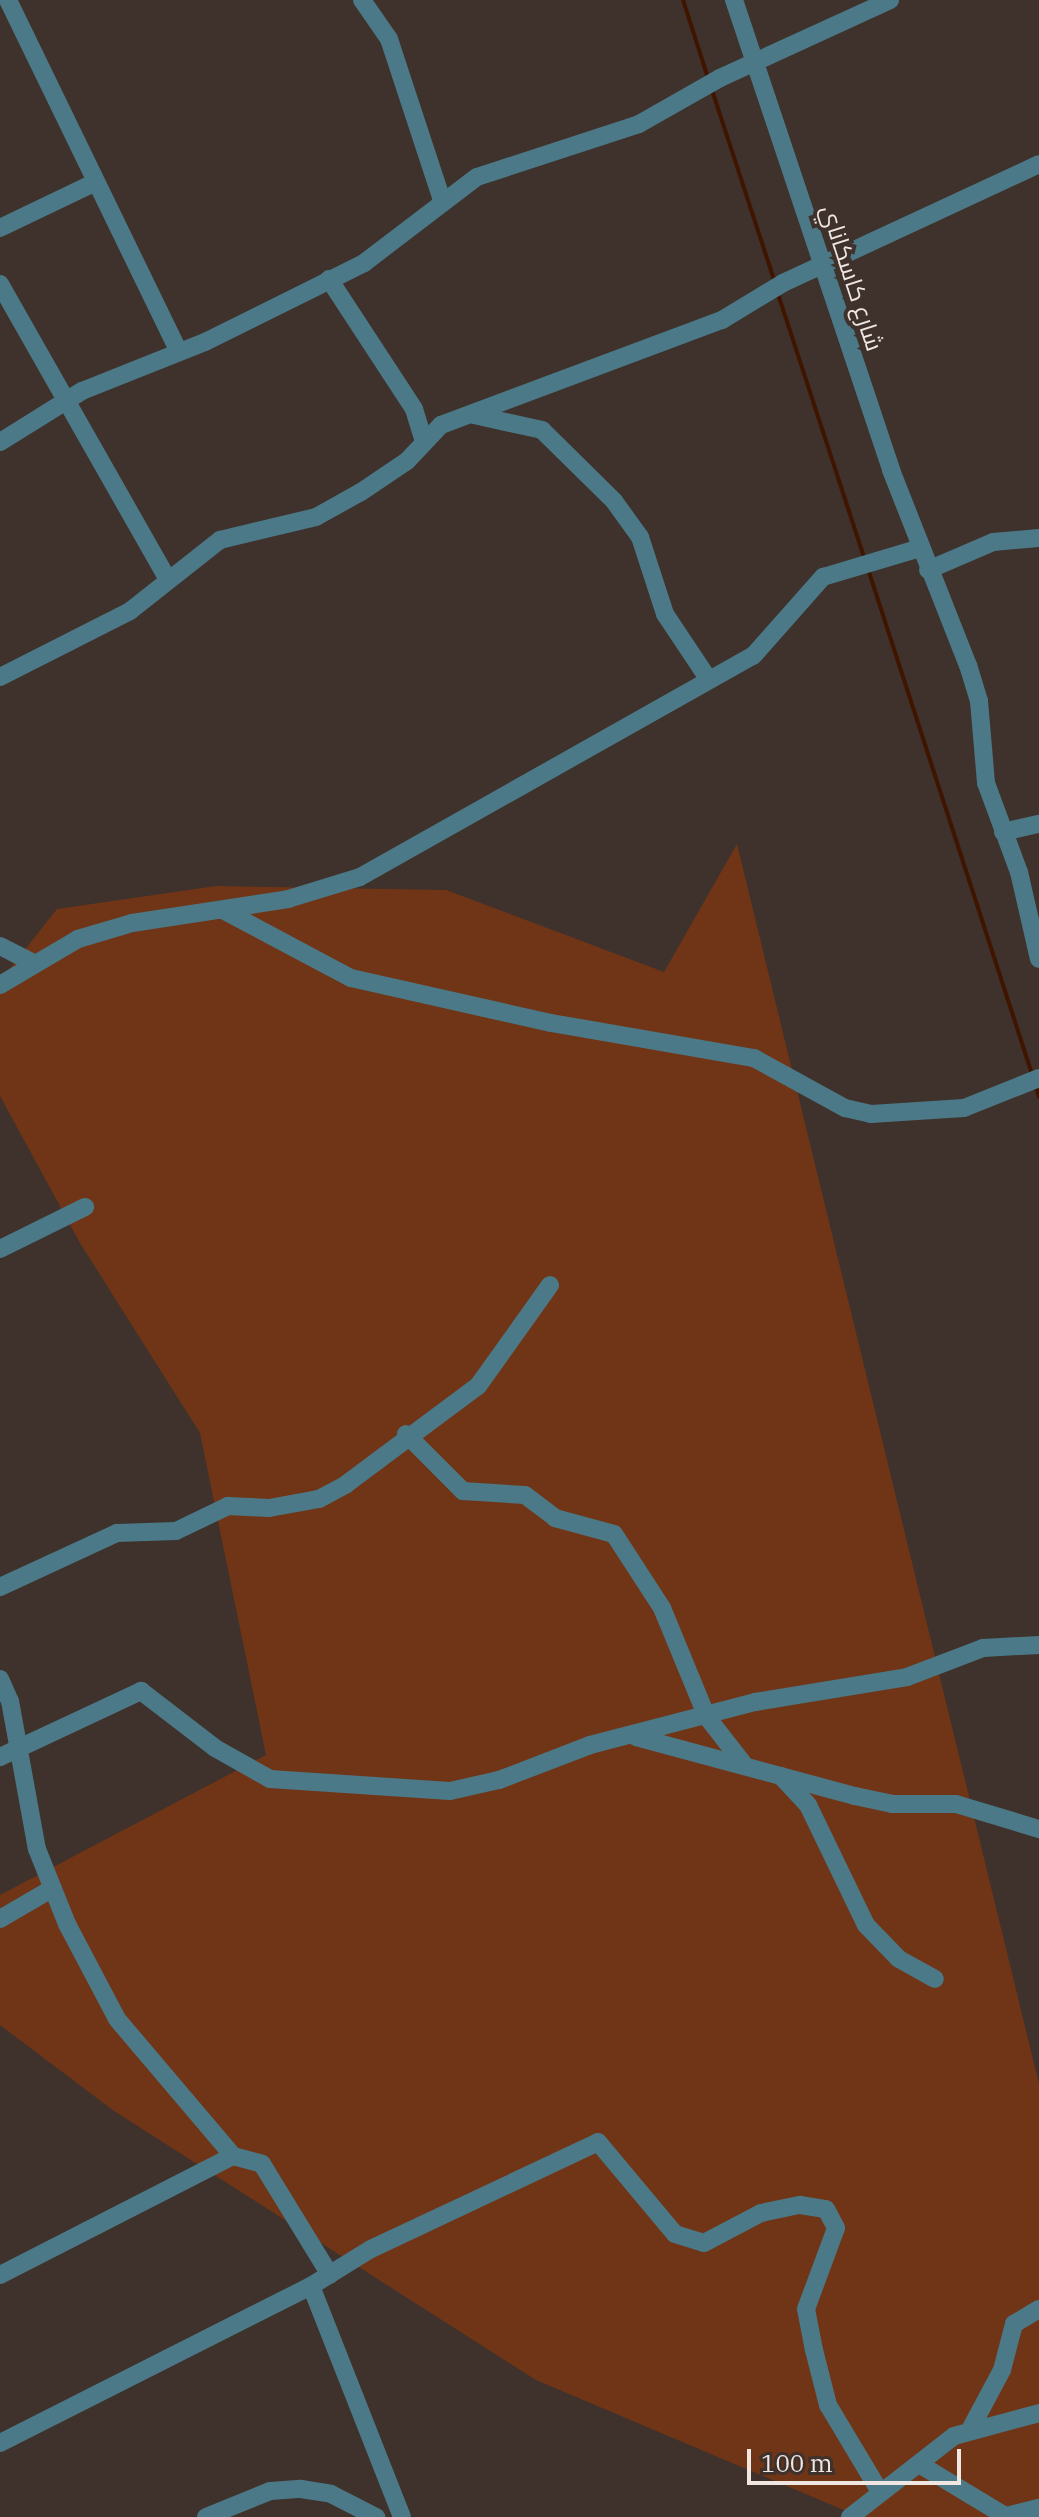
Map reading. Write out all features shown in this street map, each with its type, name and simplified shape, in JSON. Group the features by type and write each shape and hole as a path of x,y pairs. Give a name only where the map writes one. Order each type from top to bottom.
{"street":[{"path":"8,0 178,350"},
{"path":"362,0 389,39 442,200"},
{"name":"شارع كاسكاناي","path":"734,0 920,548 972,677 986,783 1039,959"},
{"path":"0,442 67,399 364,263 442,200 477,177 639,124 755,62 890,0"},
{"path":"0,677 130,611 195,554 242,530 316,517 407,461 423,438 441,425 722,320 823,267 1039,164"},
{"path":"0,228 96,182"},
{"path":"329,279 414,409 423,438"},
{"path":"0,284 67,399 109,485 167,578"},
{"path":"414,409 441,425"},
{"path":"468,415 542,430 614,501 640,537 665,614 707,677"},
{"path":"928,570 993,542 1039,538"},
{"path":"0,985 31,962 132,923 223,910 360,877 772,641 823,577 920,548"},
{"path":"1003,832 1039,824"},
{"path":"223,910 351,978 551,1023 754,1058 845,1108 871,1114 964,1108 1039,1078"},
{"path":"0,946 31,962"},
{"path":"0,1249 85,1207"},
{"path":"0,1587 117,1533 185,1529 228,1506 269,1508 319,1499 406,1434 478,1386 550,1285"},
{"path":"406,1434 463,1491 525,1495 555,1518 614,1534 662,1608 707,1717 743,1763"},
{"path":"0,1757 141,1691 230,1758 286,1782 450,1791 499,1780 590,1745 636,1737 800,1692 907,1677 983,1648 1039,1645"},
{"path":"0,1679 20,1748 28,1811 53,1888 117,2019 233,2156 262,2164 330,2275"},
{"path":"636,1737 892,1804 956,1804 1039,1829"},
{"path":"779,1775 808,1805 866,1925 899,1959 935,1979"},
{"path":"0,1919 53,1888"},
{"path":"0,2443 311,2286 449,2210 598,2142 675,2234 704,2243 761,2213 800,2205 826,2209 836,2228 806,2309 828,2405 880,2492"},
{"path":"0,2275 233,2156"},
{"path":"311,2286 402,2517"},
{"path":"971,2428 1002,2370 1014,2324 1039,2309"},
{"path":"850,2517 971,2428 1039,2413"},
{"path":"919,2464 1006,2517 1039,2508"},
{"path":"206,2517 270,2491 301,2489 331,2494 376,2517"}],"shaded area":[{"path":"737,844 1039,2084 1039,2517 860,2517 536,2380 114,2111 0,2025 0,1895 266,1755 200,1433 80,1243 0,1096 0,981 57,909 216,886 446,890 664,972"}],"waterway":[{"path":"683,0 708,78"},
{"path":"712,90 775,283"},
{"path":"777,291 865,561"},
{"path":"868,569 1032,1074"},
{"path":"1036,1087 1039,1097"}]}
